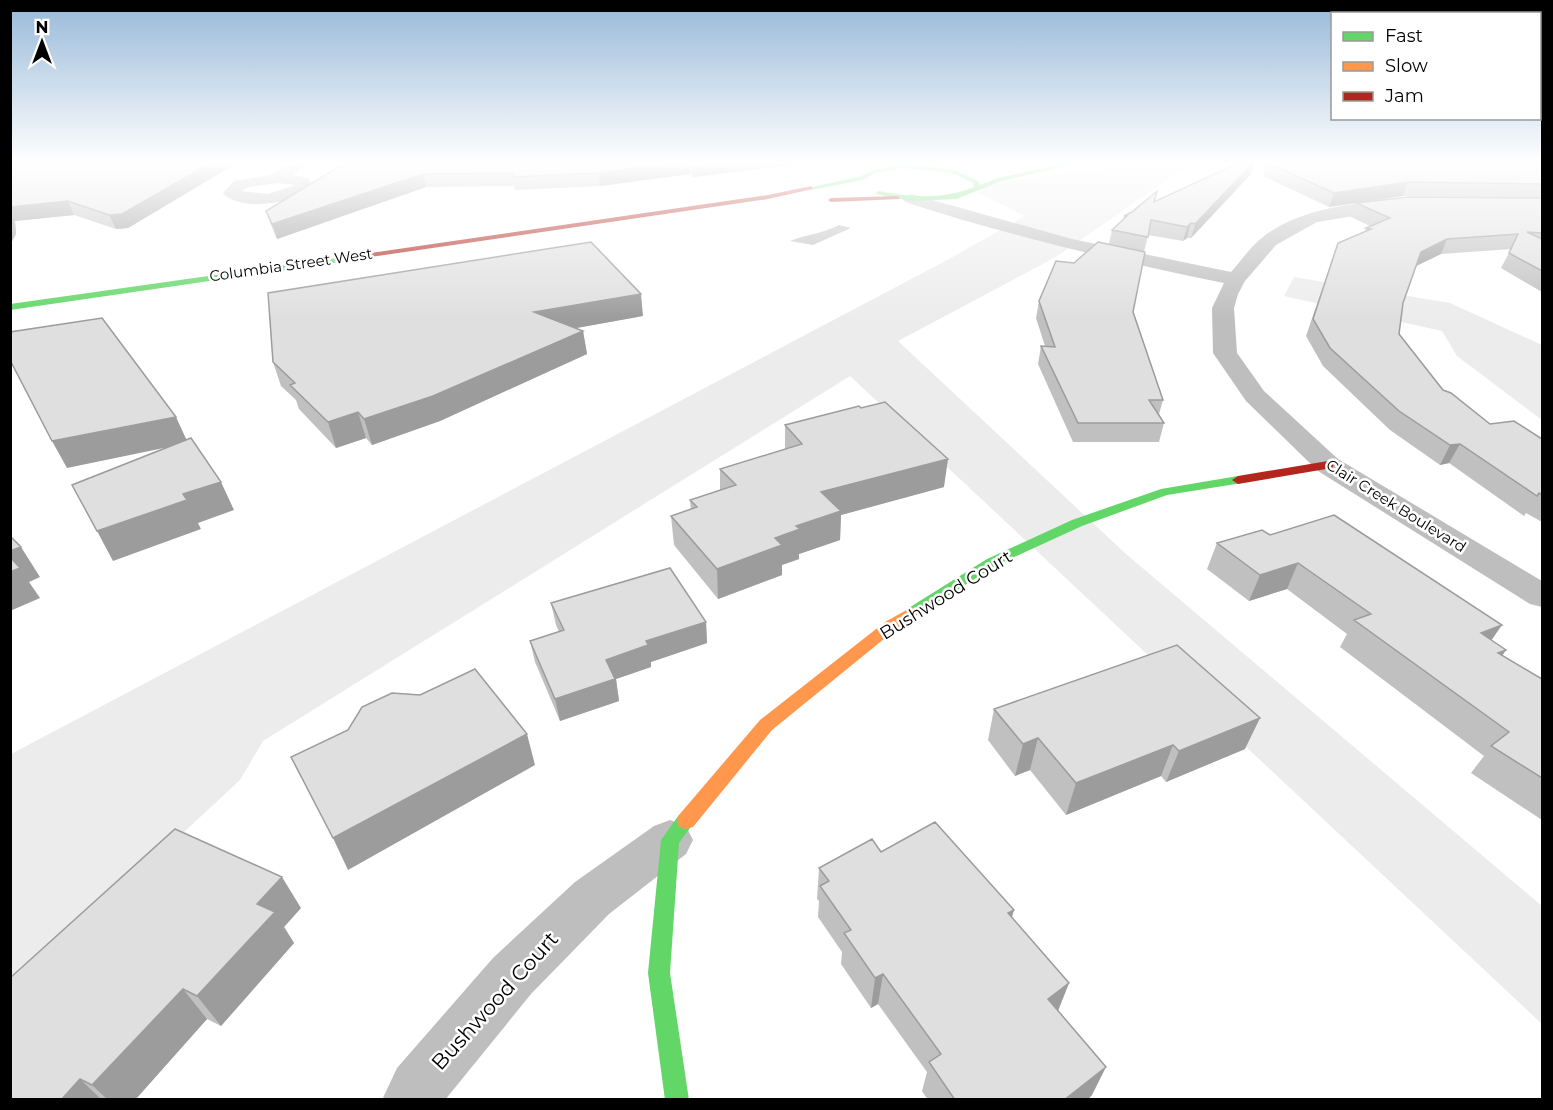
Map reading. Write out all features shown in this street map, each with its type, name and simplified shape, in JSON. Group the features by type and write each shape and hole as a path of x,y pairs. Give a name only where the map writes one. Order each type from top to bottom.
{"main road":[{"name":"Columbia Street West","path":"10,307 645,215"},
{"path":"713,219 735,215"},
{"name":"Bushwood Court","path":"670,840 766,725 890,626 992,562 1077,522 1165,492 1328,465"},
{"path":"670,840 659,973 677,1100"}],"street":[{"path":"958,215 1097,252 1236,279"},
{"path":"995,215 1006,226"},
{"name":"Clair Creek Boulevard","path":"1326,215 1311,218 1269,241 1236,279 1223,308 1225,352 1255,396 1328,465 1542,596"},
{"name":"Bushwood Court","path":"411,1100 417,1088 512,976 592,898 670,840"}],"shaded area":[{"path":"1023,215 1117,215 1056,257 898,341 1126,554 1542,906 1542,1024 850,376 263,741 240,780 11,993 11,754 949,259 1025,216"},
{"path":"839,225 851,228 813,245 790,241 827,230"},
{"path":"1294,277 1450,303 1542,345 1542,420 1457,356 1442,331 1284,296"}],"building":[{"path":"268,215 300,215 272,224"},
{"path":"1204,215 1195,224 1191,223 1187,227 1151,220 1148,237 1112,230 1127,216 1124,216"},
{"path":"1383,215 1542,215 1542,233 1527,232 1542,239 1542,271 1509,253 1518,234 1447,239 1421,252 1403,303 1399,334 1443,390 1451,393 1490,424 1514,421 1542,439 1542,495 1539,493 1537,496 1460,444 1450,445 1399,411 1330,348 1313,319 1338,243 1390,218"},
{"path":"591,242 641,294 534,312 583,331 433,396 364,419 358,412 328,422 290,385 295,383 273,362 268,293"},
{"path":"1098,242 1145,252 1133,312 1163,400 1149,400 1164,423 1078,423 1041,346 1055,347 1039,301 1056,261 1074,263"},
{"path":"102,318 176,417 52,441 10,360 10,332"},
{"path":"885,402 948,459 821,492 841,511 796,526 800,529 775,538 782,545 717,569 671,516 697,507 690,500 736,485 720,469 802,444 785,425 859,406 861,408"},
{"path":"191,438 221,482 183,494 187,500 97,531 72,485"},
{"path":"1334,515 1502,625 1481,633 1506,650 1498,653 1542,679 1542,778 1491,746 1509,732 1354,620 1371,614 1298,563 1260,575 1217,543 1262,530 1270,535"},
{"path":"10,536 21,547 10,551"},
{"path":"10,557 20,568 10,572"},
{"path":"670,568 706,622 646,641 648,645 606,660 615,679 555,699 530,641 564,630 551,603"},
{"path":"1177,645 1260,718 1179,751 1173,745 1076,783 1038,738 1023,744 994,709"},
{"path":"475,669 527,734 333,838 291,757 348,730 362,707 392,693 420,695"},
{"path":"935,822 1014,910 1008,913 1069,983 1048,999 1106,1067 1064,1100 955,1100 929,1062 941,1054 883,974 875,978 844,933 851,930 820,886 829,881 819,868 872,839 881,852"},
{"path":"175,829 282,877 257,904 275,912 197,996 183,989 92,1085 80,1079 61,1100 10,1100 10,978"}],"traffic: fast":[{"path":"10,307 350,258"},
{"path":"912,612 992,562 1077,523 1165,492 1238,480"},
{"path":"677,1100 659,973 670,840 686,821"}],"traffic: slow":[{"path":"686,821 766,725 890,626 912,612"}],"traffic: jam":[{"path":"350,258 646,215"},
{"path":"1238,480 1328,465"}]}
